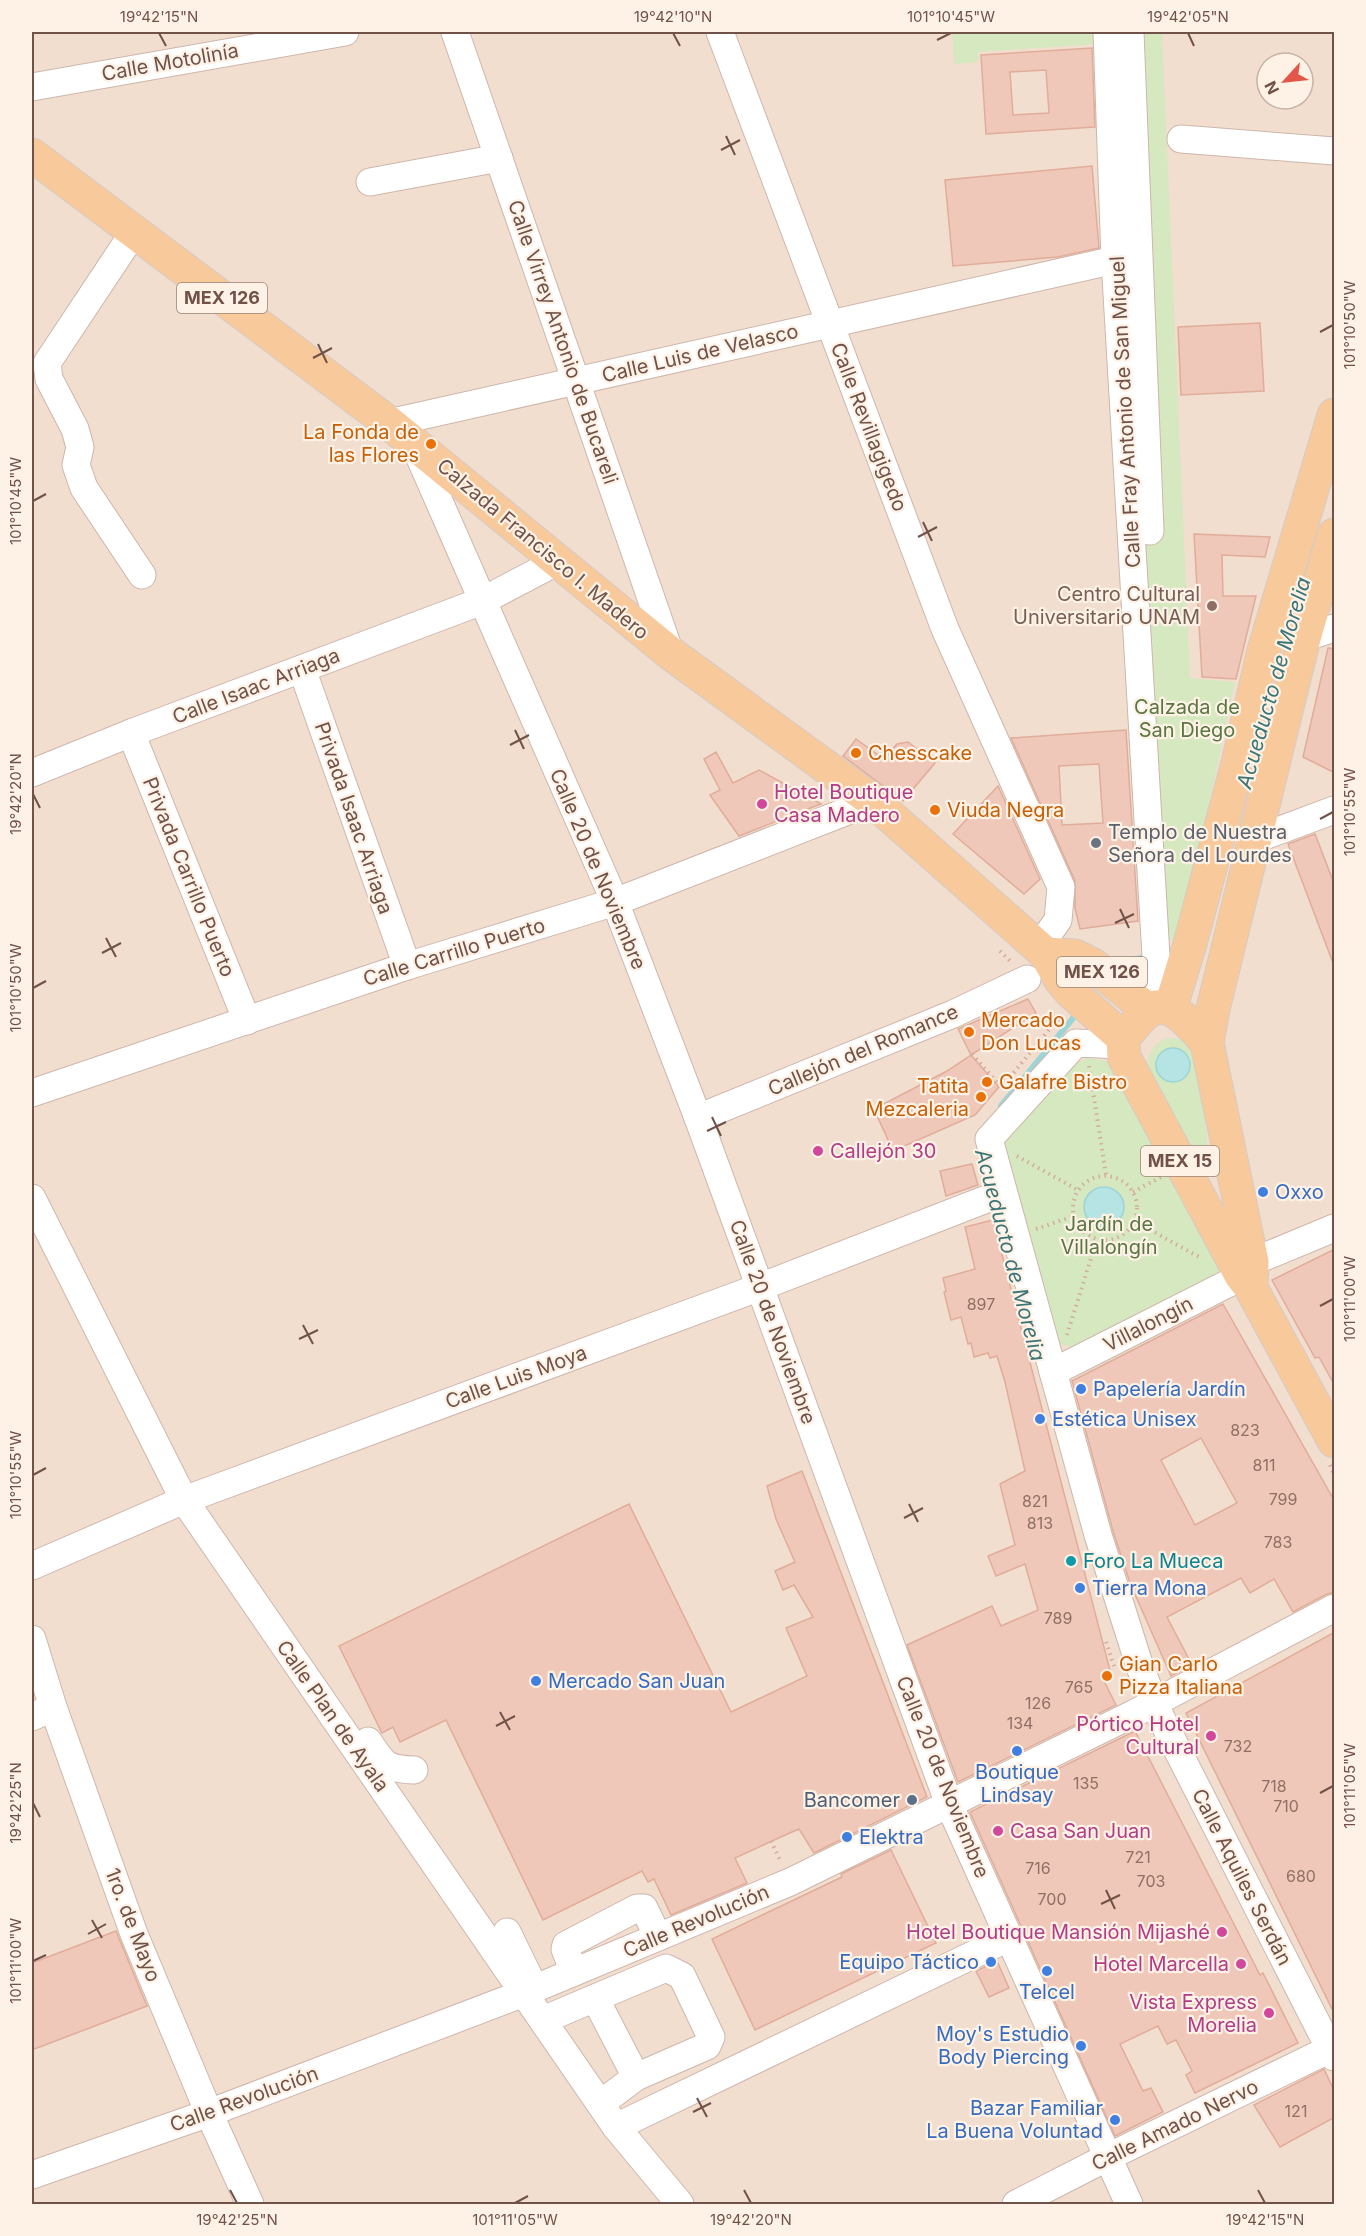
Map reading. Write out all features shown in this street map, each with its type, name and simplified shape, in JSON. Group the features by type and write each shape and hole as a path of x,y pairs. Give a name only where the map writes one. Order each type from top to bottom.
{"main road":[{"name":"Calzada Francisco I. Madero","path":"32,155 401,432 670,653 873,801 1037,960"},
{"path":"1123,1042 1159,1009 1196,921 1238,763 1263,654 1335,415"},
{"name":"MEX 15","path":"1248,1275 1207,1043 1213,1009 1304,638 1335,535"},
{"name":"MEX 126","path":"1037,960 1075,956 1093,965 1159,1009"},
{"name":"MEX 126","path":"1037,960 1060,979 1123,1042"},
{"path":"1159,1009 1187,1021 1207,1043"},
{"name":"MEX 15","path":"1123,1042 1124,1057 1248,1275 1335,1441"}],"street":[{"name":"Calle Motolinía","path":"32,87 345,32"},
{"name":"Calle Virrey Antonio de Bucareli","path":"455,32 670,653"},
{"name":"Calle Revillagigedo","path":"720,32 945,629 1061,887 1058,920 1037,960"},
{"name":"Calle Fray Antonio de San Miguel","path":"1107,32 1115,260 1159,1009"},
{"path":"1130,32 1166,959"},
{"path":"1181,139 1335,151"},
{"path":"370,182 499,158"},
{"path":"134,232 47,363 49,380 75,429 80,447 76,465 84,488 142,575"},
{"name":"Calle Luis de Velasco","path":"401,432 576,381 1115,260"},
{"name":"Calle 20 de Noviembre","path":"401,432 482,601 615,902 698,1118 949,1804 1129,2205"},
{"name":"Calle Isaac Arriaga","path":"32,773 131,733 482,601 558,561"},
{"path":"1304,638 1335,628"},
{"name":"Privada Isaac Arriaga","path":"302,669 406,966"},
{"name":"Privada Carrillo Puerto","path":"131,733 247,1021"},
{"name":"Calle Carrillo Puerto","path":"32,1093 406,966 615,902 873,801"},
{"path":"1256,839 1335,810"},
{"name":"Callejón del Romance","path":"698,1118 952,1014 1037,960"},
{"name":"Calle Aquiles Serdán","path":"1123,1042 1076,1043 989,1138 1002,1193 1098,1535 1140,1667 1154,1703 1333,2051"},
{"name":"Calle Luis Moya","path":"32,1566 184,1500 760,1287 1002,1193"},
{"name":"Calle Plan de Ayala","path":"34,1212 184,1500 335,1719 529,1991 543,2020 616,2127 680,2205"},
{"name":"Villalongín","path":"1053,1372 1248,1275 1335,1228"},
{"name":"Calle Revolución","path":"32,2175 209,2113 529,1991 790,1882 1154,1703 1335,1608"},
{"name":"1ro. de Mayo","path":"32,1639 42,1712 209,2113 250,2205"},
{"path":"335,1719 348,1713 384,1764 398,1769 414,1770"},
{"path":"507,1932 529,1991"},
{"path":"616,2127 1010,1937"},
{"path":"543,2020 666,1968 682,1976 711,2037 707,2046 636,2077 600,2104"},
{"path":"595,1998 636,2077"},
{"name":"Calle Amado Nervo","path":"1016,2205 1106,2158 1333,2051"}],"path":[{"path":"995,1096 1057,1020"},
{"path":"972,1054 1002,1088"},
{"path":"1088,1058 1106,1175"},
{"path":"1016,1155 1078,1190"},
{"path":"1133,1192 1170,1172"},
{"path":"1106,1175 1121,1180 1133,1192 1136,1202 1134,1221 1129,1228 1114,1238 1097,1239 1082,1230 1074,1216 1073,1207 1078,1190 1085,1182 1106,1175"},
{"path":"1032,1231 1074,1216"},
{"path":"1134,1221 1205,1260"},
{"path":"1064,1345 1097,1239"}],"shaded area":[{"path":"32,32 1334,32 1334,2204 32,2204"}],"green space":[{"path":"952,32 1098,32 1098,44 978,52 978,62 954,64"},
{"name":"Calzada de San Diego","path":"1108,32 1162,32 1190,678 1235,682 1182,932 1172,940 1168,940"},
{"path":"1183,1039 1199,1057 1209,1158 1201,1161 1148,1071 1149,1055 1163,1040","holes":["1181,1049 1189,1058 1187,1075 1178,1081 1163,1078 1156,1070"]},
{"name":"Jardín de Villalongín","path":"1088,1058 1107,1061 1225,1272 1077,1348 1052,1342 995,1144 1075,1063"}],"water":[{"path":"1173,1048 1185,1053 1190,1065 1185,1077 1173,1082 1161,1077 1156,1065 1161,1053"},
{"path":"1104,1187 1112,1188 1118,1193 1123,1199 1123,1215 1118,1221 1112,1226 1104,1227 1096,1226 1090,1221 1085,1215 1084,1207 1085,1199 1090,1193 1096,1188"}],"building":[{"path":"1092,48 1095,127 986,134 981,55","holes":["1046,70 1049,113 1013,115 1010,72"]},
{"path":"1092,166 1099,248 1058,257 953,266 945,180"},
{"path":"1260,323 1264,391 1181,395 1178,327"},
{"path":"1194,534 1270,537 1265,557 1222,555 1223,596 1256,596 1236,679 1202,677"},
{"path":"1328,648 1335,649 1335,773 1303,757"},
{"path":"1126,730 1138,921 1080,929 1075,908 1075,881 1011,738","holes":["1099,764 1103,823 1062,825 1059,766"]},
{"path":"856,739 884,759 897,744 908,742 935,763 903,801 843,756"},
{"path":"716,752 733,783 759,770 821,804 739,836 710,795 720,790 704,759"},
{"path":"998,786 1040,879 1024,894 953,834"},
{"path":"1315,834 1335,886 1333,963 1288,844"},
{"path":"1028,999 1036,1013 971,1055 958,1029"},
{"path":"971,1055 999,1087 975,1115 893,1151 874,1109 947,1071"},
{"path":"972,1164 978,1185 946,1196 940,1171"},
{"path":"993,1220 1112,1678 1104,1681 1116,1705 958,1782 907,1645 992,1606 1001,1626 1038,1610 1025,1564 996,1576 988,1556 1015,1545 1000,1484 1025,1471 1005,1382 997,1356 990,1358 988,1353 974,1357 961,1317 951,1320 944,1292 946,1291 943,1278 975,1269 965,1227"},
{"path":"1335,1249 1335,1386 1319,1357 1315,1358 1272,1280"},
{"path":"1223,1304 1335,1502 1335,1592 1293,1612 1274,1579 1250,1593 1241,1578 1167,1617 1192,1665 1171,1676 1130,1583 1113,1531 1072,1381","holes":["1201,1438 1237,1503 1195,1525 1161,1460"]},
{"name":"Mercado San Juan","path":"802,1471 927,1797 814,1853 799,1829 735,1858 747,1883 671,1915 654,1879 648,1882 642,1871 543,1920 446,1720 400,1742 393,1727 382,1733 339,1646 629,1504 731,1712 807,1676 786,1628 813,1617 794,1585 783,1590 775,1571 795,1562 776,1519 767,1486"},
{"path":"1335,1632 1335,2015 1186,1713"},
{"path":"1135,1731 1260,1975 1263,1973 1298,2043 1195,2093 1186,2075 1192,2071 1176,2040 1167,2044 1158,2026 1120,2044 1143,2091 1151,2088 1163,2112 1115,2136 970,1812"},
{"path":"891,1850 936,1943 755,2030 712,1939 842,1877 841,1874"},
{"path":"116,1931 147,2006 32,2050 32,1963"},
{"path":"997,1961 1009,1988 989,1997 976,1971"},
{"path":"1324,2069 1335,2093 1335,2117 1280,2147 1254,2105"}],"waterway":[{"name":"Acueducto de Morelia","path":"1113,970 1119,963 1150,956"},
{"name":"Acueducto de Morelia","path":"1001,1106 1078,1012"}],"place":[{"name":"La Fonda de las Flores","path":"431,444"},
{"name":"Centro Cultural Universitario UNAM","path":"1212,606"},
{"name":"Chesscake","path":"856,753"},
{"name":"Hotel Boutique Casa Madero","path":"762,804"},
{"name":"Viuda Negra","path":"935,810"},
{"name":"Templo de Nuestra Señora del Lourdes","path":"1096,843"},
{"name":"Mercado Don Lucas","path":"969,1032"},
{"name":"Galafre Bistro","path":"987,1082"},
{"name":"Tatita Mezcaleria","path":"981,1097"},
{"name":"Callejón 30","path":"818,1151"},
{"name":"Oxxo","path":"1263,1192"},
{"name":"Papelería Jardín","path":"1081,1389"},
{"name":"Estética Unisex","path":"1040,1419"},
{"name":"Foro La Mueca","path":"1071,1561"},
{"name":"Tierra Mona","path":"1080,1588"},
{"name":"Gian Carlo Pizza Italiana","path":"1107,1676"},
{"name":"Mercado San Juan","path":"536,1681"},
{"name":"Pórtico Hotel Cultural","path":"1211,1736"},
{"name":"Boutique Lindsay","path":"1017,1751"},
{"name":"Bancomer","path":"912,1800"},
{"name":"Casa San Juan","path":"998,1831"},
{"name":"Elektra","path":"847,1837"},
{"name":"Hotel Boutique Mansión Mijashé","path":"1222,1932"},
{"name":"Equipo Táctico","path":"991,1962"},
{"name":"Hotel Marcella","path":"1241,1964"},
{"name":"Telcel","path":"1047,1971"},
{"name":"Vista Express Morelia","path":"1269,2013"},
{"name":"Moy's Estudio Body Piercing","path":"1081,2046"},
{"name":"Bazar Familiar La Buena Voluntad","path":"1115,2120"}]}
